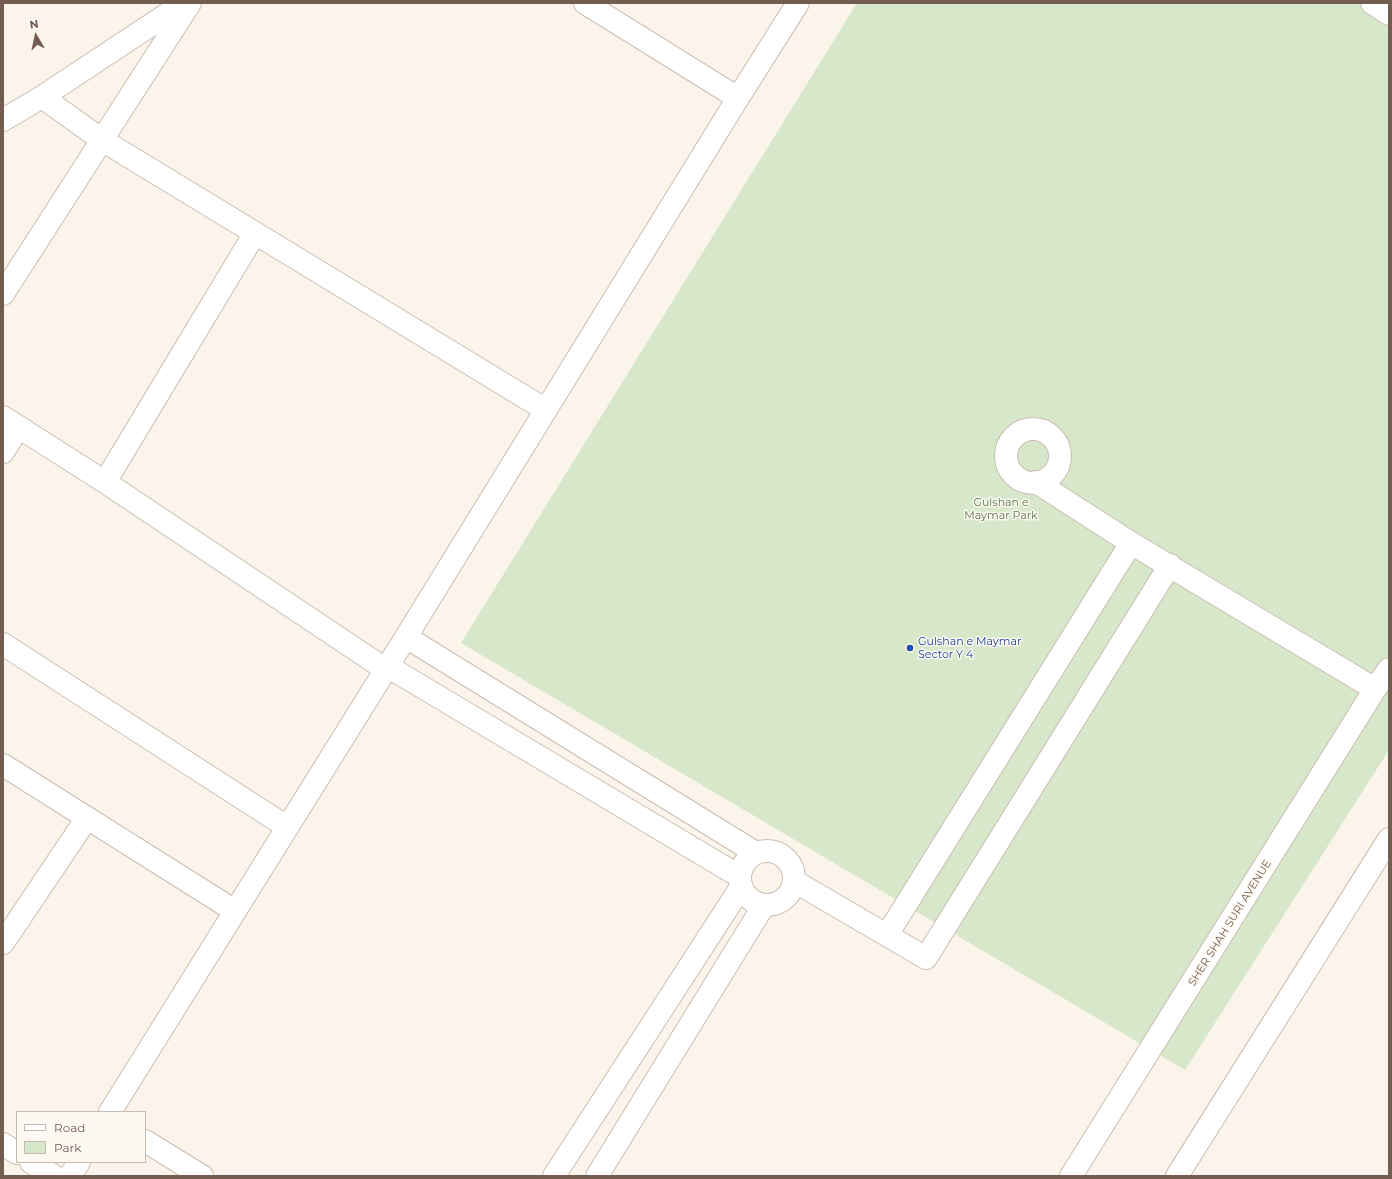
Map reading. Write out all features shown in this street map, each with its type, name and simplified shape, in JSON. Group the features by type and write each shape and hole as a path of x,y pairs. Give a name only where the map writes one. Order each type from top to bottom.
{"street":[{"path":"3,120 42,97 184,3"},
{"path":"3,294 190,3"},
{"path":"585,3 738,98"},
{"path":"111,1111 798,3"},
{"path":"1372,3 1389,14"},
{"path":"42,97 102,140 546,410"},
{"path":"105,482 255,233"},
{"path":"3,452 11,422 105,482 386,668 740,881 750,899 764,905 778,903 789,894 794,881 792,867 783,856 770,850 756,853 748,858 742,866 740,881 554,1176"},
{"path":"1036,482 1131,542 1375,689"},
{"path":"887,935 1131,542"},
{"path":"794,881 926,958 1170,565"},
{"path":"406,637 756,853"},
{"path":"3,644 287,827"},
{"name":"SHER SHAH SURI AVENUE","path":"1071,1176 1375,689 1389,669"},
{"path":"3,765 235,912"},
{"path":"3,943 87,818"},
{"path":"1177,1176 1389,839"},
{"path":"597,1176 764,905"},
{"path":"146,1141 202,1176"},
{"path":"3,1144 16,1152"},
{"path":"33,1163 54,1176"},
{"path":"70,1176 78,1163"}],"green space":[{"name":"Gulshan e Maymar Park","path":"857,3 1389,3 1389,750 1185,1070 461,643"}],"place":[{"name":"Gulshan e Maymar Sector Y 4","path":"910,648"}]}
